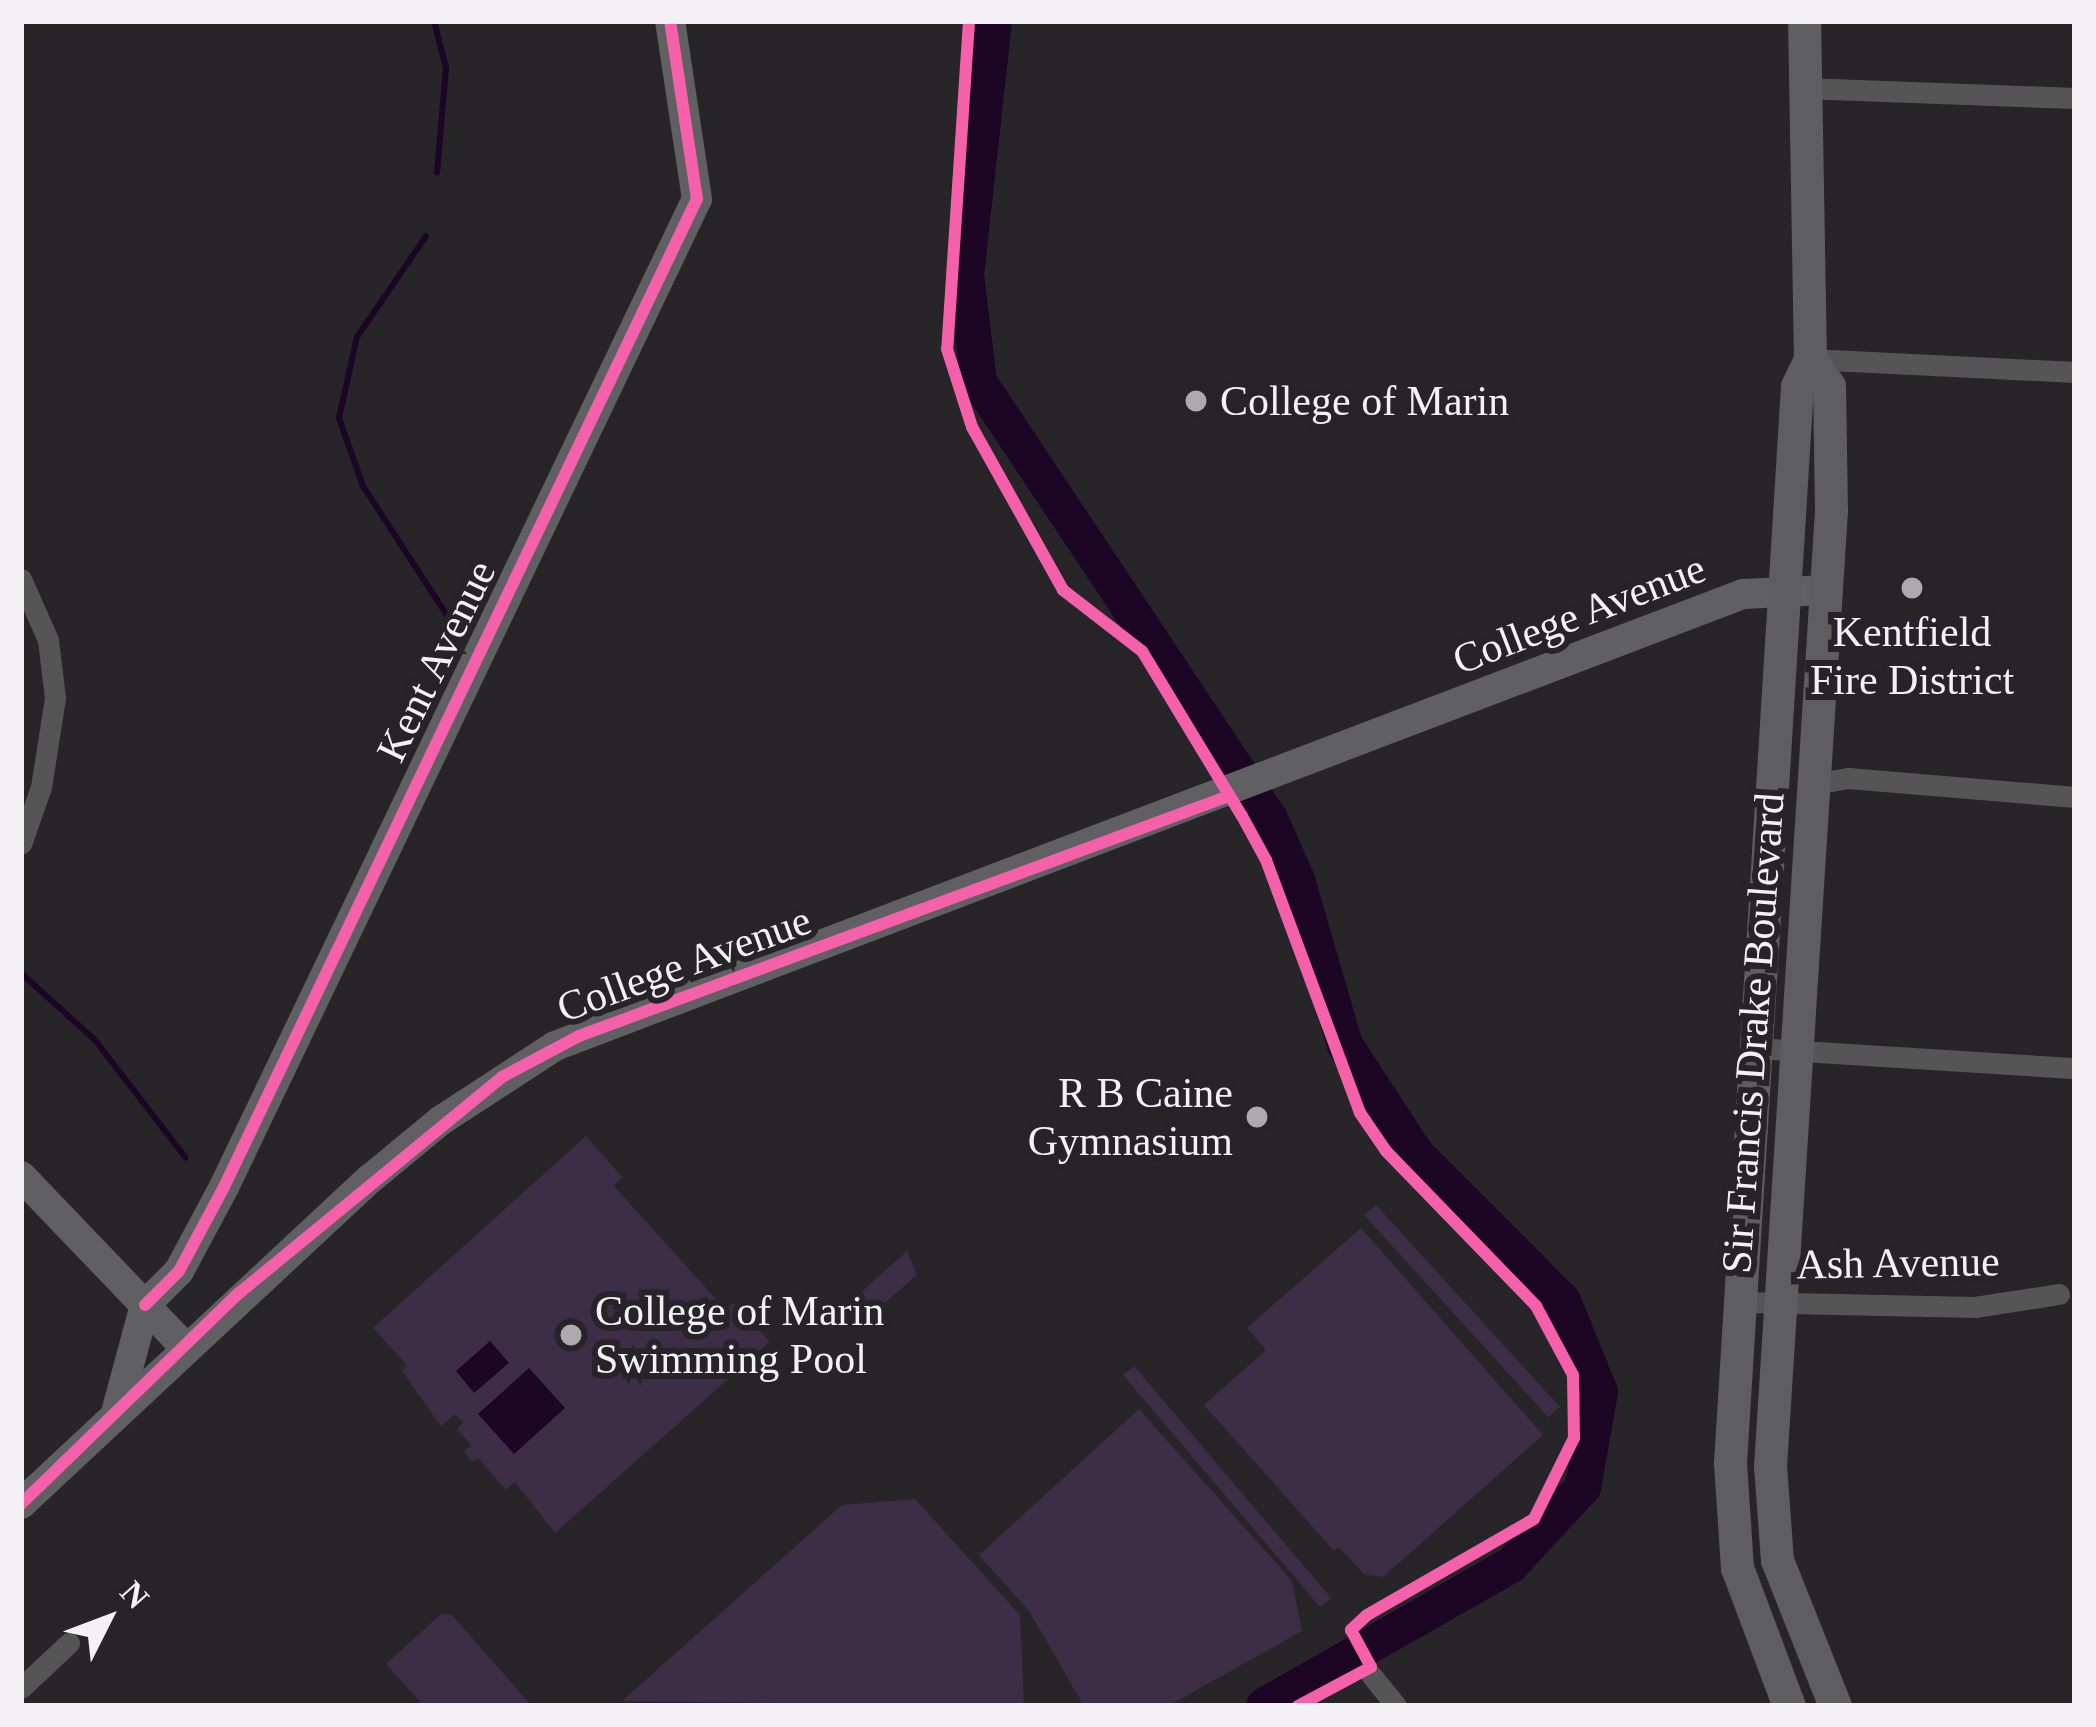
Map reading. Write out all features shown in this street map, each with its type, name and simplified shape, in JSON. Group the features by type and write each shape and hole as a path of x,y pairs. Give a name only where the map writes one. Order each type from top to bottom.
{"main road":[{"name":"Kent Avenue","path":"145,1305 179,1270 224,1187 697,199 670,21"},
{"name":"Sir Francis Drake Boulevard","path":"1789,1706 1737,1568 1730,1463 1797,386 1810,359 1804,21"},
{"name":"Sir Francis Drake Boulevard","path":"1810,359 1828,386 1831,420 1827,590 1770,1465 1777,1561 1830,1704"},
{"name":"College Avenue","path":"21,1504 185,1347 440,1121 556,1046 1237,792 1744,594 1785,587 1827,590"},
{"path":"21,1176 185,1347"},
{"path":"116,1411 145,1305"}],"street":[{"path":"1803,88 2075,98"},
{"path":"1810,359 2075,372"},
{"path":"21,579 48,640 55,698 41,788 21,844"},
{"path":"1814,784 1863,778 2075,797"},
{"path":"1756,1048 2075,1068"},
{"name":"Ash Avenue","path":"1739,1302 1976,1306 2059,1294"},
{"path":"21,1688 69,1643"},
{"path":"1372,1676 1396,1706"}],"shaded area":[{"name":"College of Marin Swimming Pool","path":"586,1136 622,1177 614,1186 725,1309 734,1303 770,1342 555,1533 515,1482 506,1490 478,1458 472,1462 464,1451 471,1445 457,1429 463,1422 455,1414 441,1426 402,1371 407,1365 373,1328"},
{"path":"1376,1205 1560,1407 1548,1417 1364,1215"},
{"path":"1361,1228 1543,1435 1383,1577 1364,1574 1339,1547 1334,1551 1204,1405 1266,1350 1247,1328"},
{"path":"907,1251 917,1275 866,1319 839,1312"},
{"path":"490,1341 509,1363 474,1393 456,1371"},
{"path":"1134,1366 1331,1598 1320,1607 1123,1375"},
{"path":"529,1368 565,1408 514,1454 478,1414"},
{"path":"1139,1409 1292,1581 1302,1631 1168,1706 1084,1706 1029,1611 979,1555"},
{"path":"915,1499 1020,1615 1024,1706 622,1701 842,1505"},
{"path":"441,1614 452,1615 532,1706 424,1706 386,1664"}],"waterway":[{"path":"434,21 446,68 437,173"},
{"path":"994,21 966,275 979,382 1270,819 1297,880 1345,1045 1417,1155 1563,1301 1600,1392 1583,1487 1511,1565 1264,1706"},
{"path":"426,236 357,337 339,418 363,486 457,631"},
{"path":"21,973 95,1040 185,1157"}],"cycle path":[{"path":"145,1305 179,1271 224,1187 697,199 670,21"},
{"path":"969,21 947,349 972,427 1063,590 1142,651 1242,816 1266,860 1360,1113 1386,1151 1536,1306 1573,1375 1574,1438 1534,1519 1367,1615 1351,1630 1371,1667 1298,1706"},
{"path":"21,1504 238,1294 502,1077 579,1036 1229,796"}],"place":[{"name":"College of Marin","path":"1196,401"},
{"name":"Kentfield Fire District","path":"1912,588"},
{"name":"R B Caine Gymnasium","path":"1257,1117"},
{"name":"College of Marin Swimming Pool","path":"571,1335"}]}
